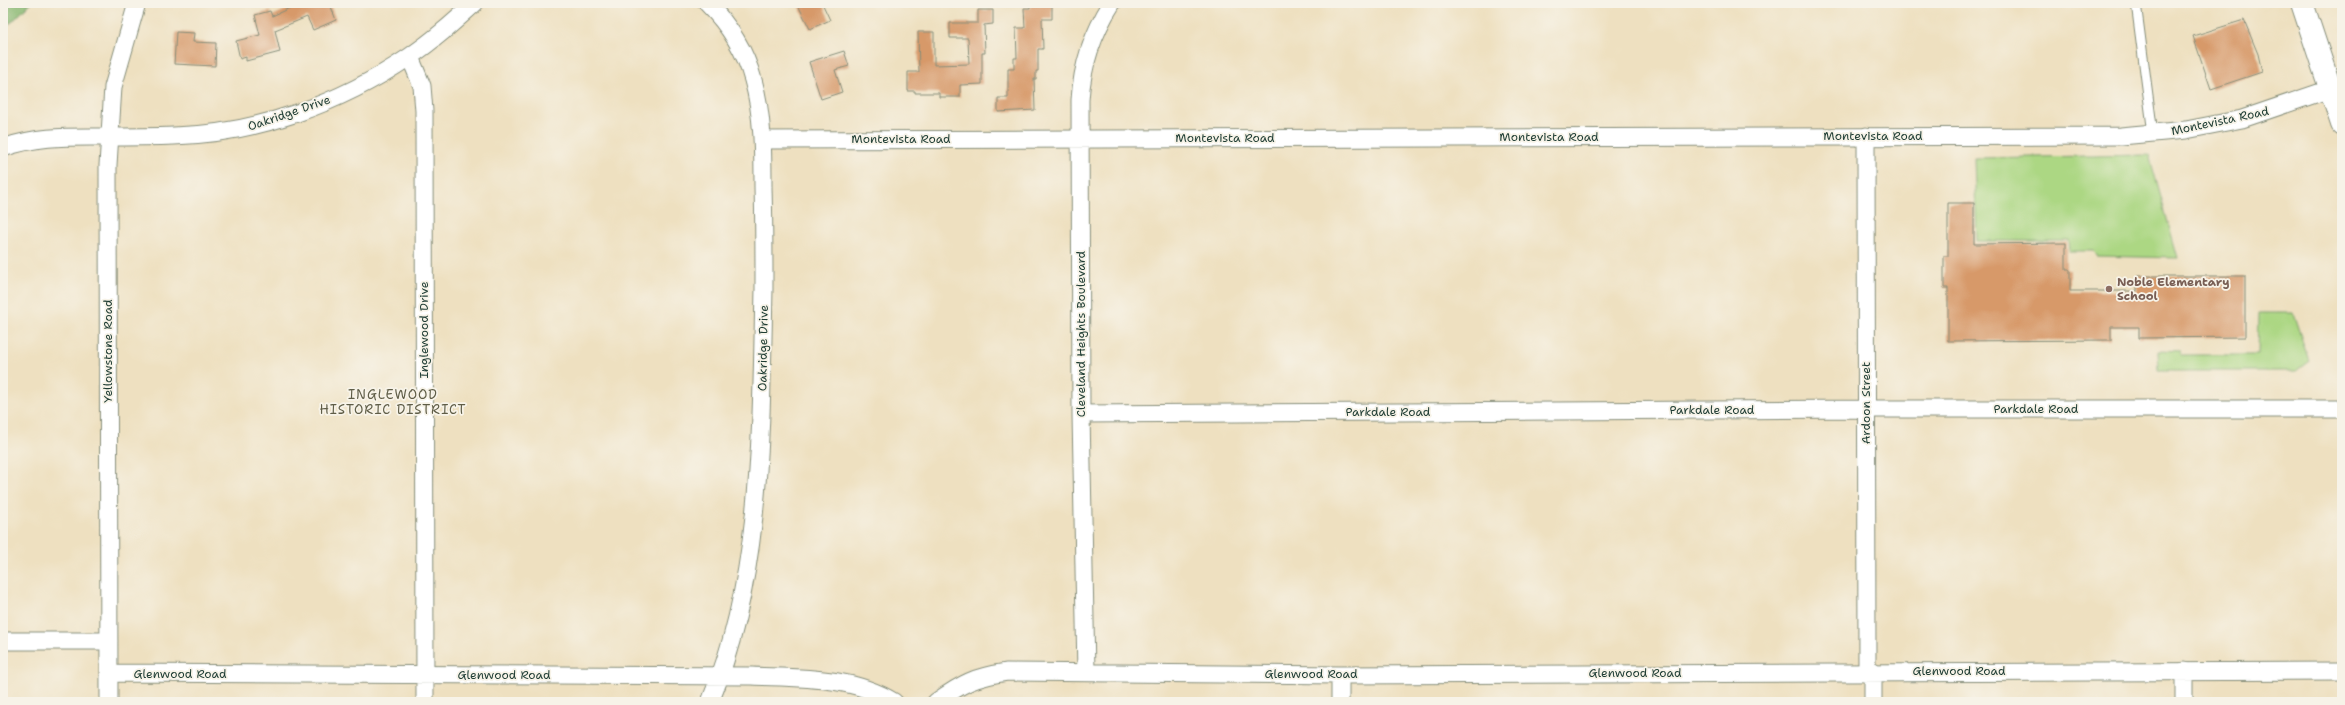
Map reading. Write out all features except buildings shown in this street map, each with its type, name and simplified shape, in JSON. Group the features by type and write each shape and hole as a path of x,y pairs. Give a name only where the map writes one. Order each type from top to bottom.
{"main road":[{"path":"2302,3 2342,124"}],"street":[{"name":"Yellowstone Road","path":"109,702 109,137 113,87 137,3"},
{"name":"Oakridge Drive","path":"3,148 47,137 204,134 258,125 308,109 369,81 410,57 475,3"},
{"name":"Oakridge Drive","path":"708,3 732,31 748,63 757,96 762,140 764,253 761,441 744,585 721,675 710,702"},
{"name":"Cleveland Heights Boulevard","path":"1086,672 1082,414 1081,88 1085,65 1094,36 1112,3"},
{"name":"Inglewood Drive","path":"410,57 422,86 424,110 425,702"},
{"name":"Montevista Road","path":"762,140 2121,136 2186,130 2242,119 2330,89"},
{"name":"Ardoon Street","path":"1866,136 1866,409 1870,671 1873,702"},
{"name":"Parkdale Road","path":"1082,414 1866,409 2342,409"},
{"path":"3,641 109,641"},
{"name":"Glenwood Road","path":"936,702 962,683 982,676 1007,672 1340,675 1870,671 2342,671"},
{"path":"2184,671 2184,702"},
{"name":"Glenwood Road","path":"109,673 721,675 833,681 865,689 894,702"},
{"path":"1340,675 1340,702"}],"lane":[{"path":"2136,3 2153,134"}],"green space":[{"path":"3,3 31,3 12,22 3,26"},
{"path":"2149,155 2178,258 2097,256 2094,251 2069,251 2068,241 1977,241 1974,158"},
{"path":"2259,313 2293,313 2309,361 2296,371 2159,371 2158,350 2180,351 2180,355 2258,355"}],"place":[{"name":"Noble Elementary School","path":"2109,289"}],"district":[{"name":"INGLEWOOD HISTORIC DISTRICT","path":"393,402"}]}
